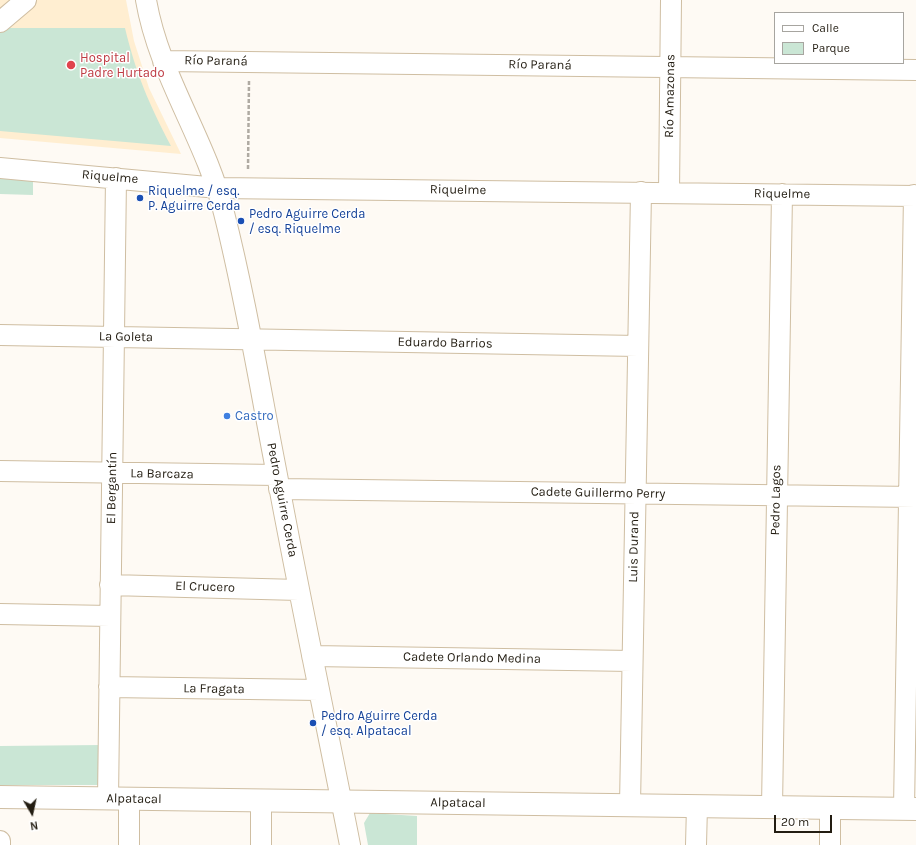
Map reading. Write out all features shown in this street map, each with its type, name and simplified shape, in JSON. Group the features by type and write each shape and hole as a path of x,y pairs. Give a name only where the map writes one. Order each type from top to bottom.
{"main road":[{"name":"Alpatacal","path":"0,798 910,808"}],"street":[{"path":"0,22 26,0"},
{"name":"Pedro Aguirre Cerda","path":"146,0 155,38 163,61 208,160 218,188 251,339 350,845"},
{"name":"Río Amazonas","path":"669,193 671,0"},
{"name":"Río Paraná","path":"163,61 916,70"},
{"name":"Riquelme","path":"0,168 218,188 915,196"},
{"name":"El Bergantín","path":"116,178 109,687 118,799 129,845"},
{"name":"Luis Durand","path":"630,805 641,192"},
{"name":"Pedro Lagos","path":"772,807 782,194"},
{"path":"910,808 915,196"},
{"name":"La Goleta","path":"0,335 251,339"},
{"name":"Eduardo Barrios","path":"251,339 638,346"},
{"name":"La Barcaza","path":"0,471 112,473 278,482"},
{"name":"Cadete Guillermo Perry","path":"278,482 635,494 913,497"},
{"name":"El Crucero","path":"110,584 299,590"},
{"path":"0,614 110,616"},
{"name":"Cadete Orlando Medina","path":"312,656 632,661"},
{"name":"La Fragata","path":"109,687 320,690"},
{"path":"261,801 261,845"},
{"path":"696,845 697,806"},
{"path":"830,808 830,845"}],"shaded area":[{"name":"Hospital Padre Hurtado","path":"0,0 126,0 134,41 149,88 181,154 0,138"}],"green space":[{"name":"Hospital Padre Hurtado","path":"0,28 125,28 144,88 171,146 0,131"},
{"path":"0,178 33,181 33,195 0,194"},
{"path":"101,745 102,785 0,785 0,746"},
{"path":"370,813 417,816 417,845 368,845 364,823"}],"place":[{"name":"Hospital Padre Hurtado","path":"71,65"},
{"name":"Riquelme / esq. P. Aguirre Cerda","path":"140,198"},
{"name":"Pedro Aguirre Cerda / esq. Riquelme","path":"241,221"},
{"name":"Castro","path":"227,416"},
{"name":"Pedro Aguirre Cerda / esq. Alpatacal","path":"313,723"}]}
